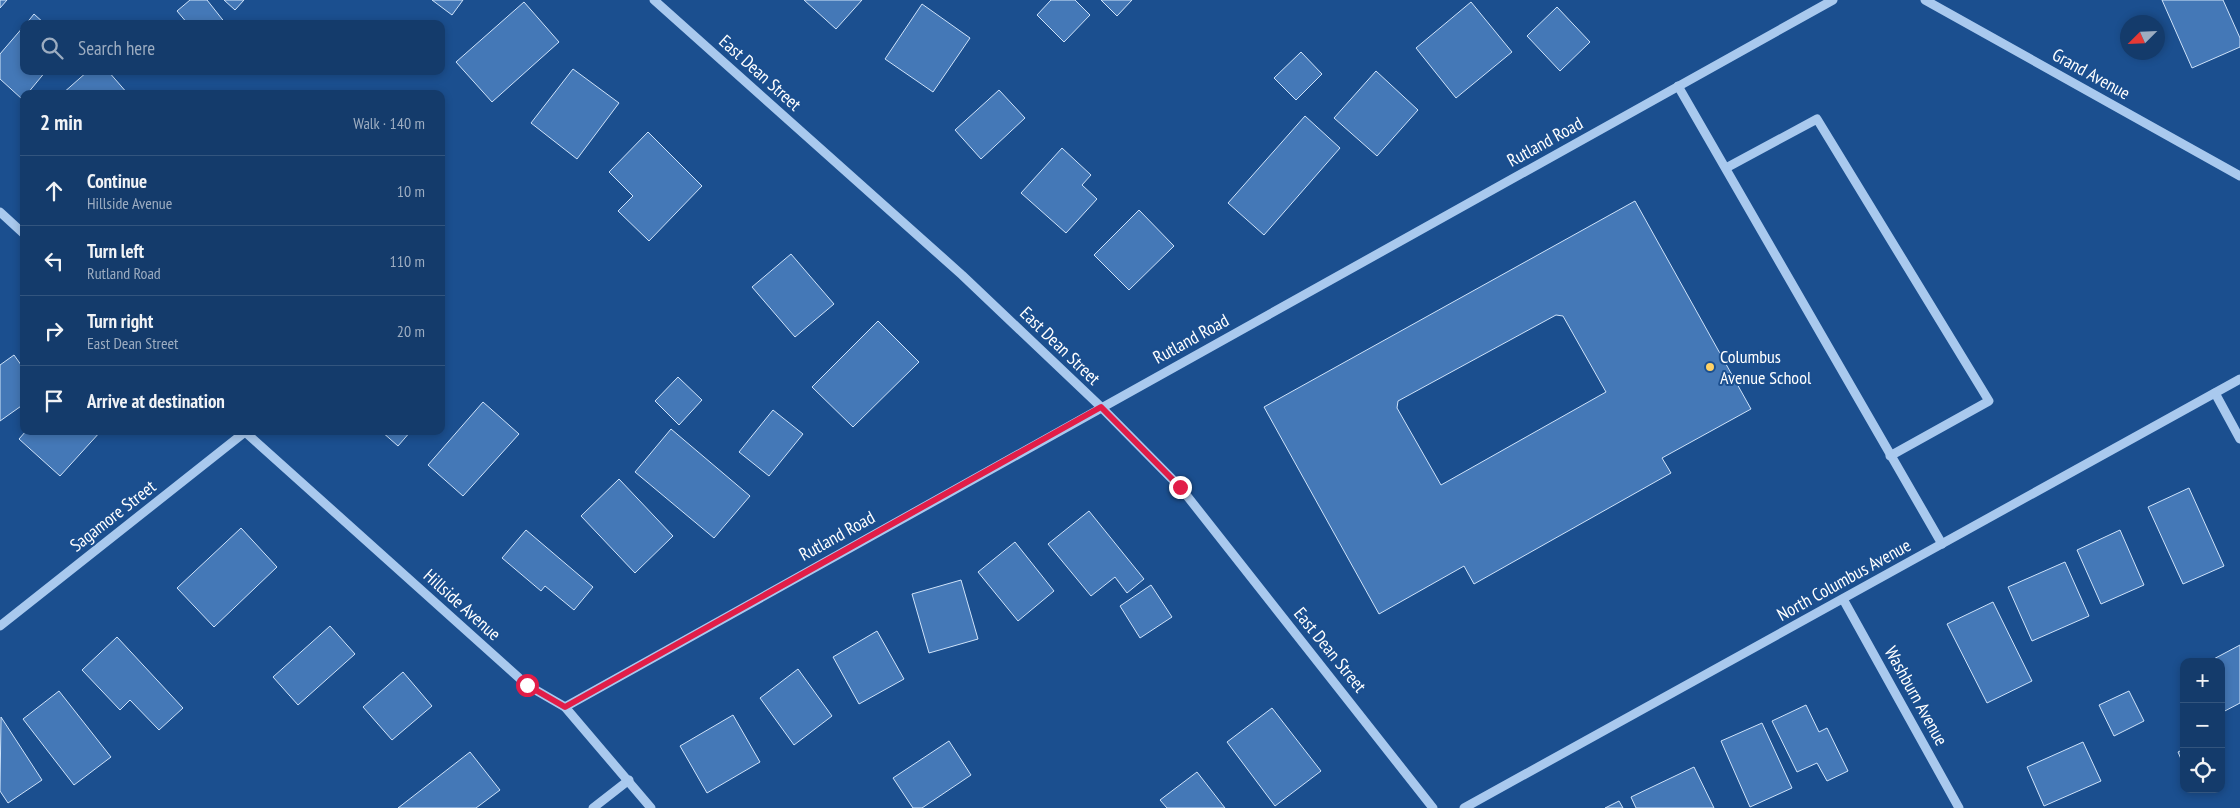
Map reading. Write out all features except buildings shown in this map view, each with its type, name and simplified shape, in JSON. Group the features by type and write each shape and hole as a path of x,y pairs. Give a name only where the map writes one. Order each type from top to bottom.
{"street":[{"name":"East Dean Street","path":"654,0 962,275 1101,407 1180,487 1433,808"},
{"name":"Rutland Road","path":"565,707 1833,0"},
{"name":"Grand Avenue","path":"1925,0 2240,176"},
{"path":"1678,86 1942,544"},
{"path":"1726,168 1816,119 1989,401 1890,456"},
{"path":"0,212 20,230"},
{"name":"North Columbus Avenue","path":"1464,808 1475,806 2240,379"},
{"path":"2215,393 2240,439"},
{"name":"Sagamore Street","path":"0,626 241,435"},
{"name":"Hillside Avenue","path":"248,435 527,685 565,707 651,808"},
{"name":"Washburn Avenue","path":"1843,599 1959,808"},
{"path":"593,808 629,780"}],"place":[{"name":"Columbus Avenue School","path":"1710,367"}],"route":[{"path":"527,685 565,707 1101,407 1180,487"}]}
